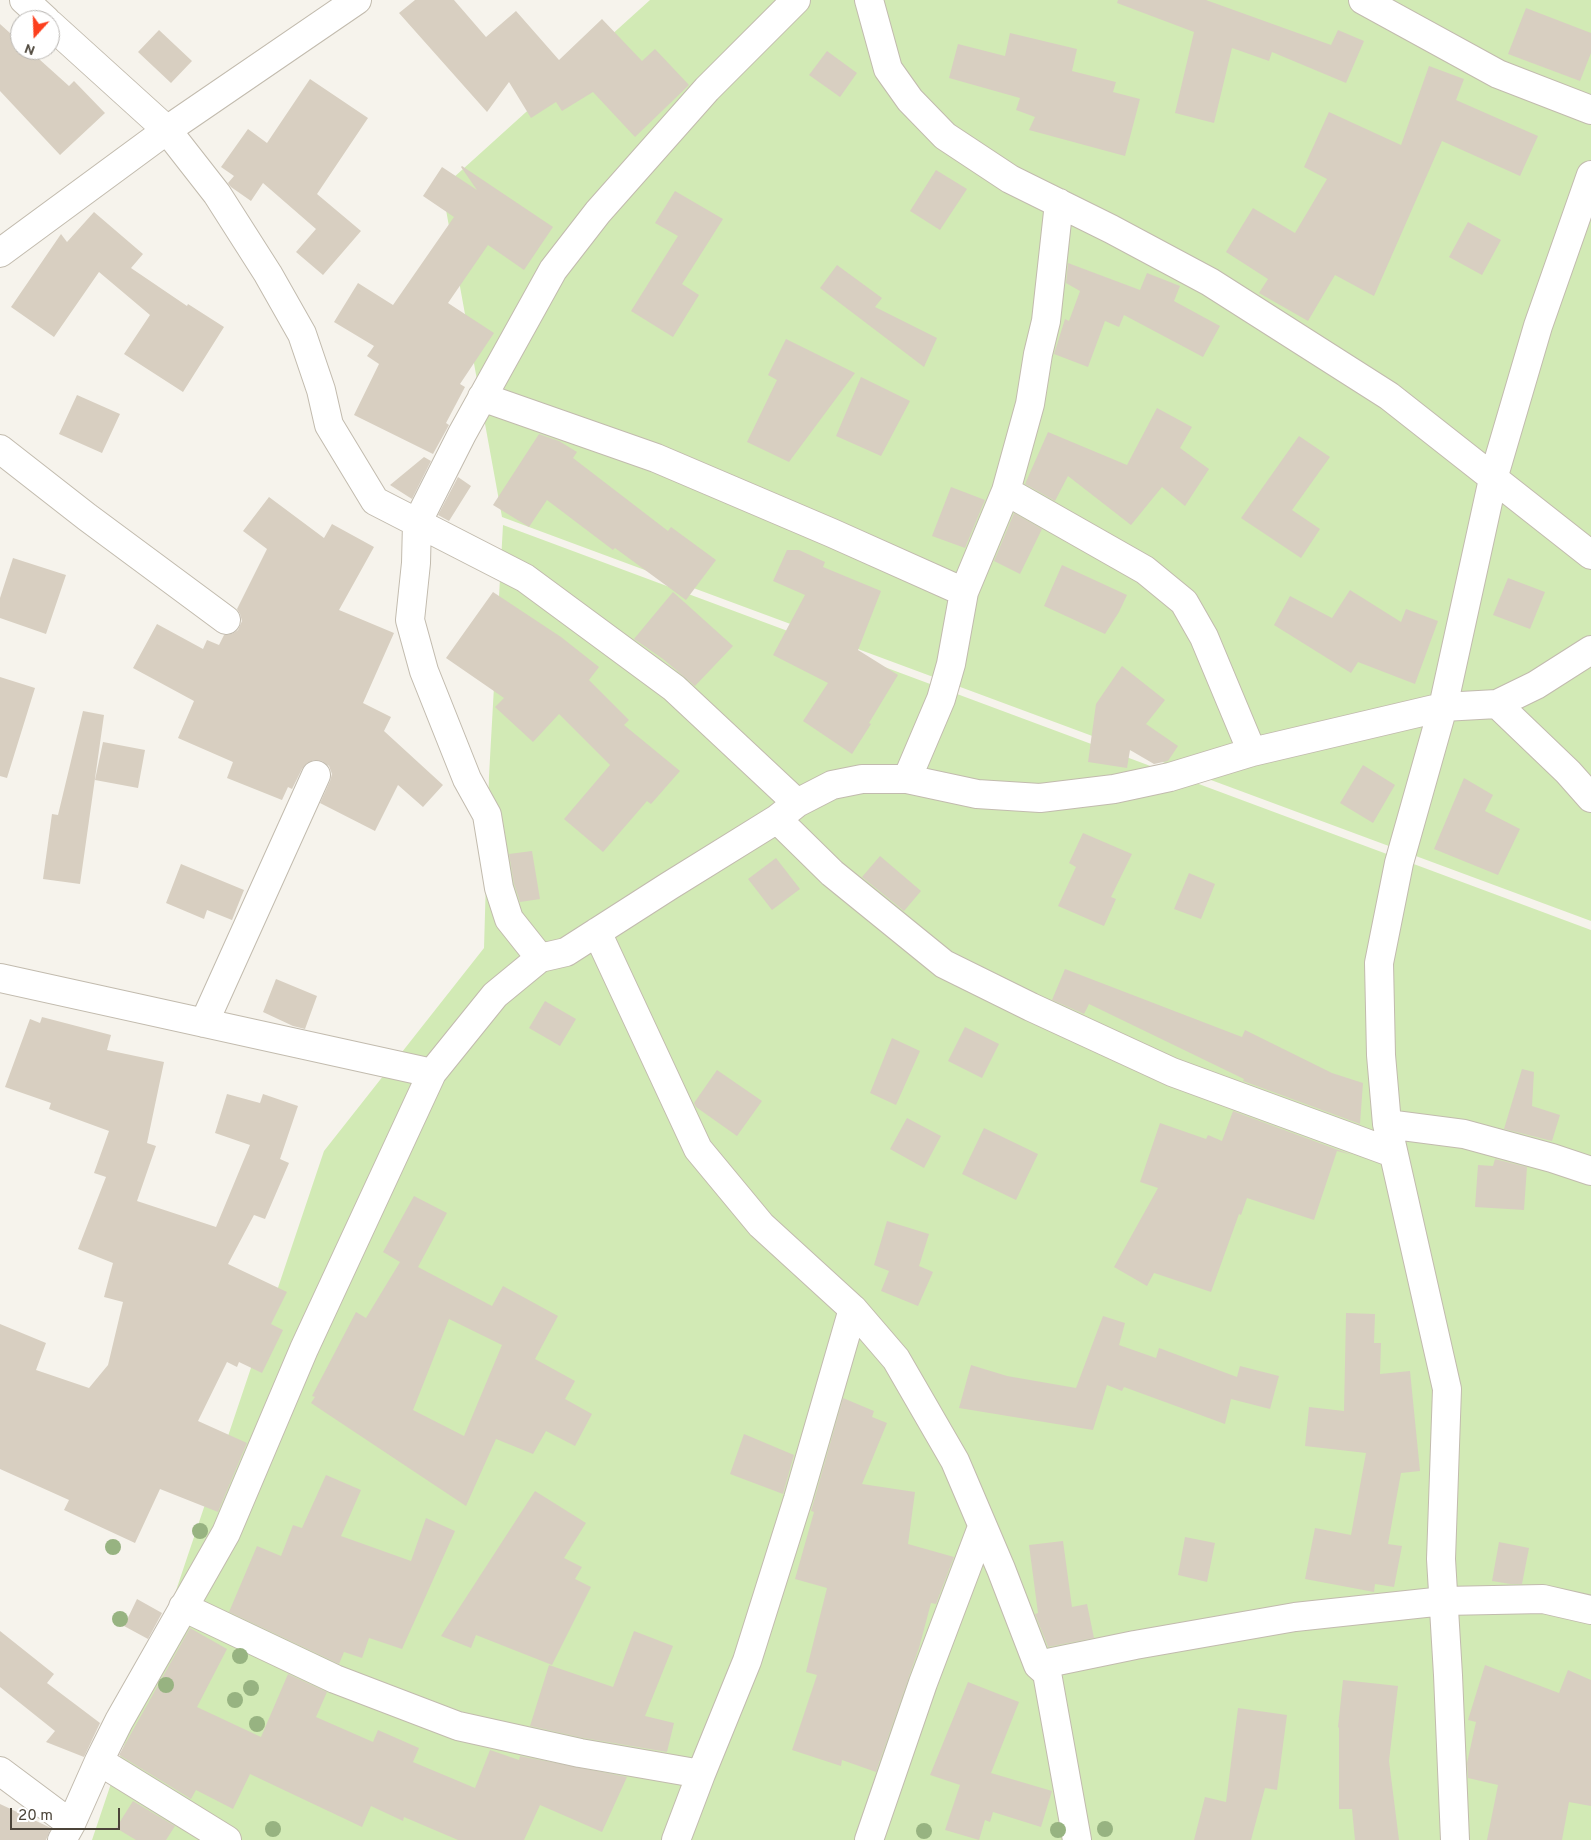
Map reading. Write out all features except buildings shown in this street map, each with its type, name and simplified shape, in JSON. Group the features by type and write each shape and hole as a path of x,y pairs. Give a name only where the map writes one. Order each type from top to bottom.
{"street":[{"path":"24,0 35,10"},
{"path":"0,253 167,130 357,0"},
{"path":"540,958 509,919 499,888 487,815 467,779 424,672 410,620 416,563 417,523 482,398 553,270 598,212 706,89 796,0"},
{"path":"869,0 888,69 910,100 945,136 1010,179 1210,282 1389,396 1591,555"},
{"path":"1363,0 1498,74 1591,110"},
{"path":"60,33 167,130 217,194 268,274 302,334 321,390 329,425 375,502 525,578 674,688 787,811 832,873 944,964 1031,1008 1172,1072 1393,1153"},
{"path":"1455,1840 1441,1559 1447,1389 1388,1124 1381,1055 1379,962 1399,863 1443,707 1493,478 1538,326 1591,175"},
{"path":"907,779 941,699 951,664 964,592 1006,491 1030,404 1038,354 1046,321 1059,203"},
{"path":"482,398 656,458 964,592"},
{"path":"0,449 87,517 226,620"},
{"path":"1006,491 1145,570 1184,602 1204,637 1252,752"},
{"path":"0,1771 67,1832 98,1761 226,1533 304,1349 432,1072 495,995 540,958 566,952 787,811 832,785 862,779 907,779 977,794 1040,798 1114,789 1170,777 1252,752 1443,707 1497,704 1536,686 1591,650"},
{"path":"1497,704 1568,772 1591,798"},
{"path":"204,1023 316,775"},
{"path":"597,932 698,1149 761,1225 853,1309 896,1359 955,1461 1038,1664 1047,1673 1077,1840"},
{"path":"0,978 432,1072"},
{"path":"1388,1124 1464,1134 1591,1171"},
{"path":"676,1840 747,1661 798,1498 853,1309"},
{"path":"869,1840 923,1683 982,1526"},
{"path":"1038,1664 1135,1645 1295,1618 1444,1601 1543,1599 1591,1610"},
{"path":"183,1607 335,1679 458,1726 580,1754 701,1774"},
{"path":"98,1761 227,1840"}],"green space":[{"path":"650,0 1591,0 1591,921 502,517 442,188"},
{"path":"503,525 1591,930 1591,1840 92,1840 324,1151 484,948 489,776"}]}
